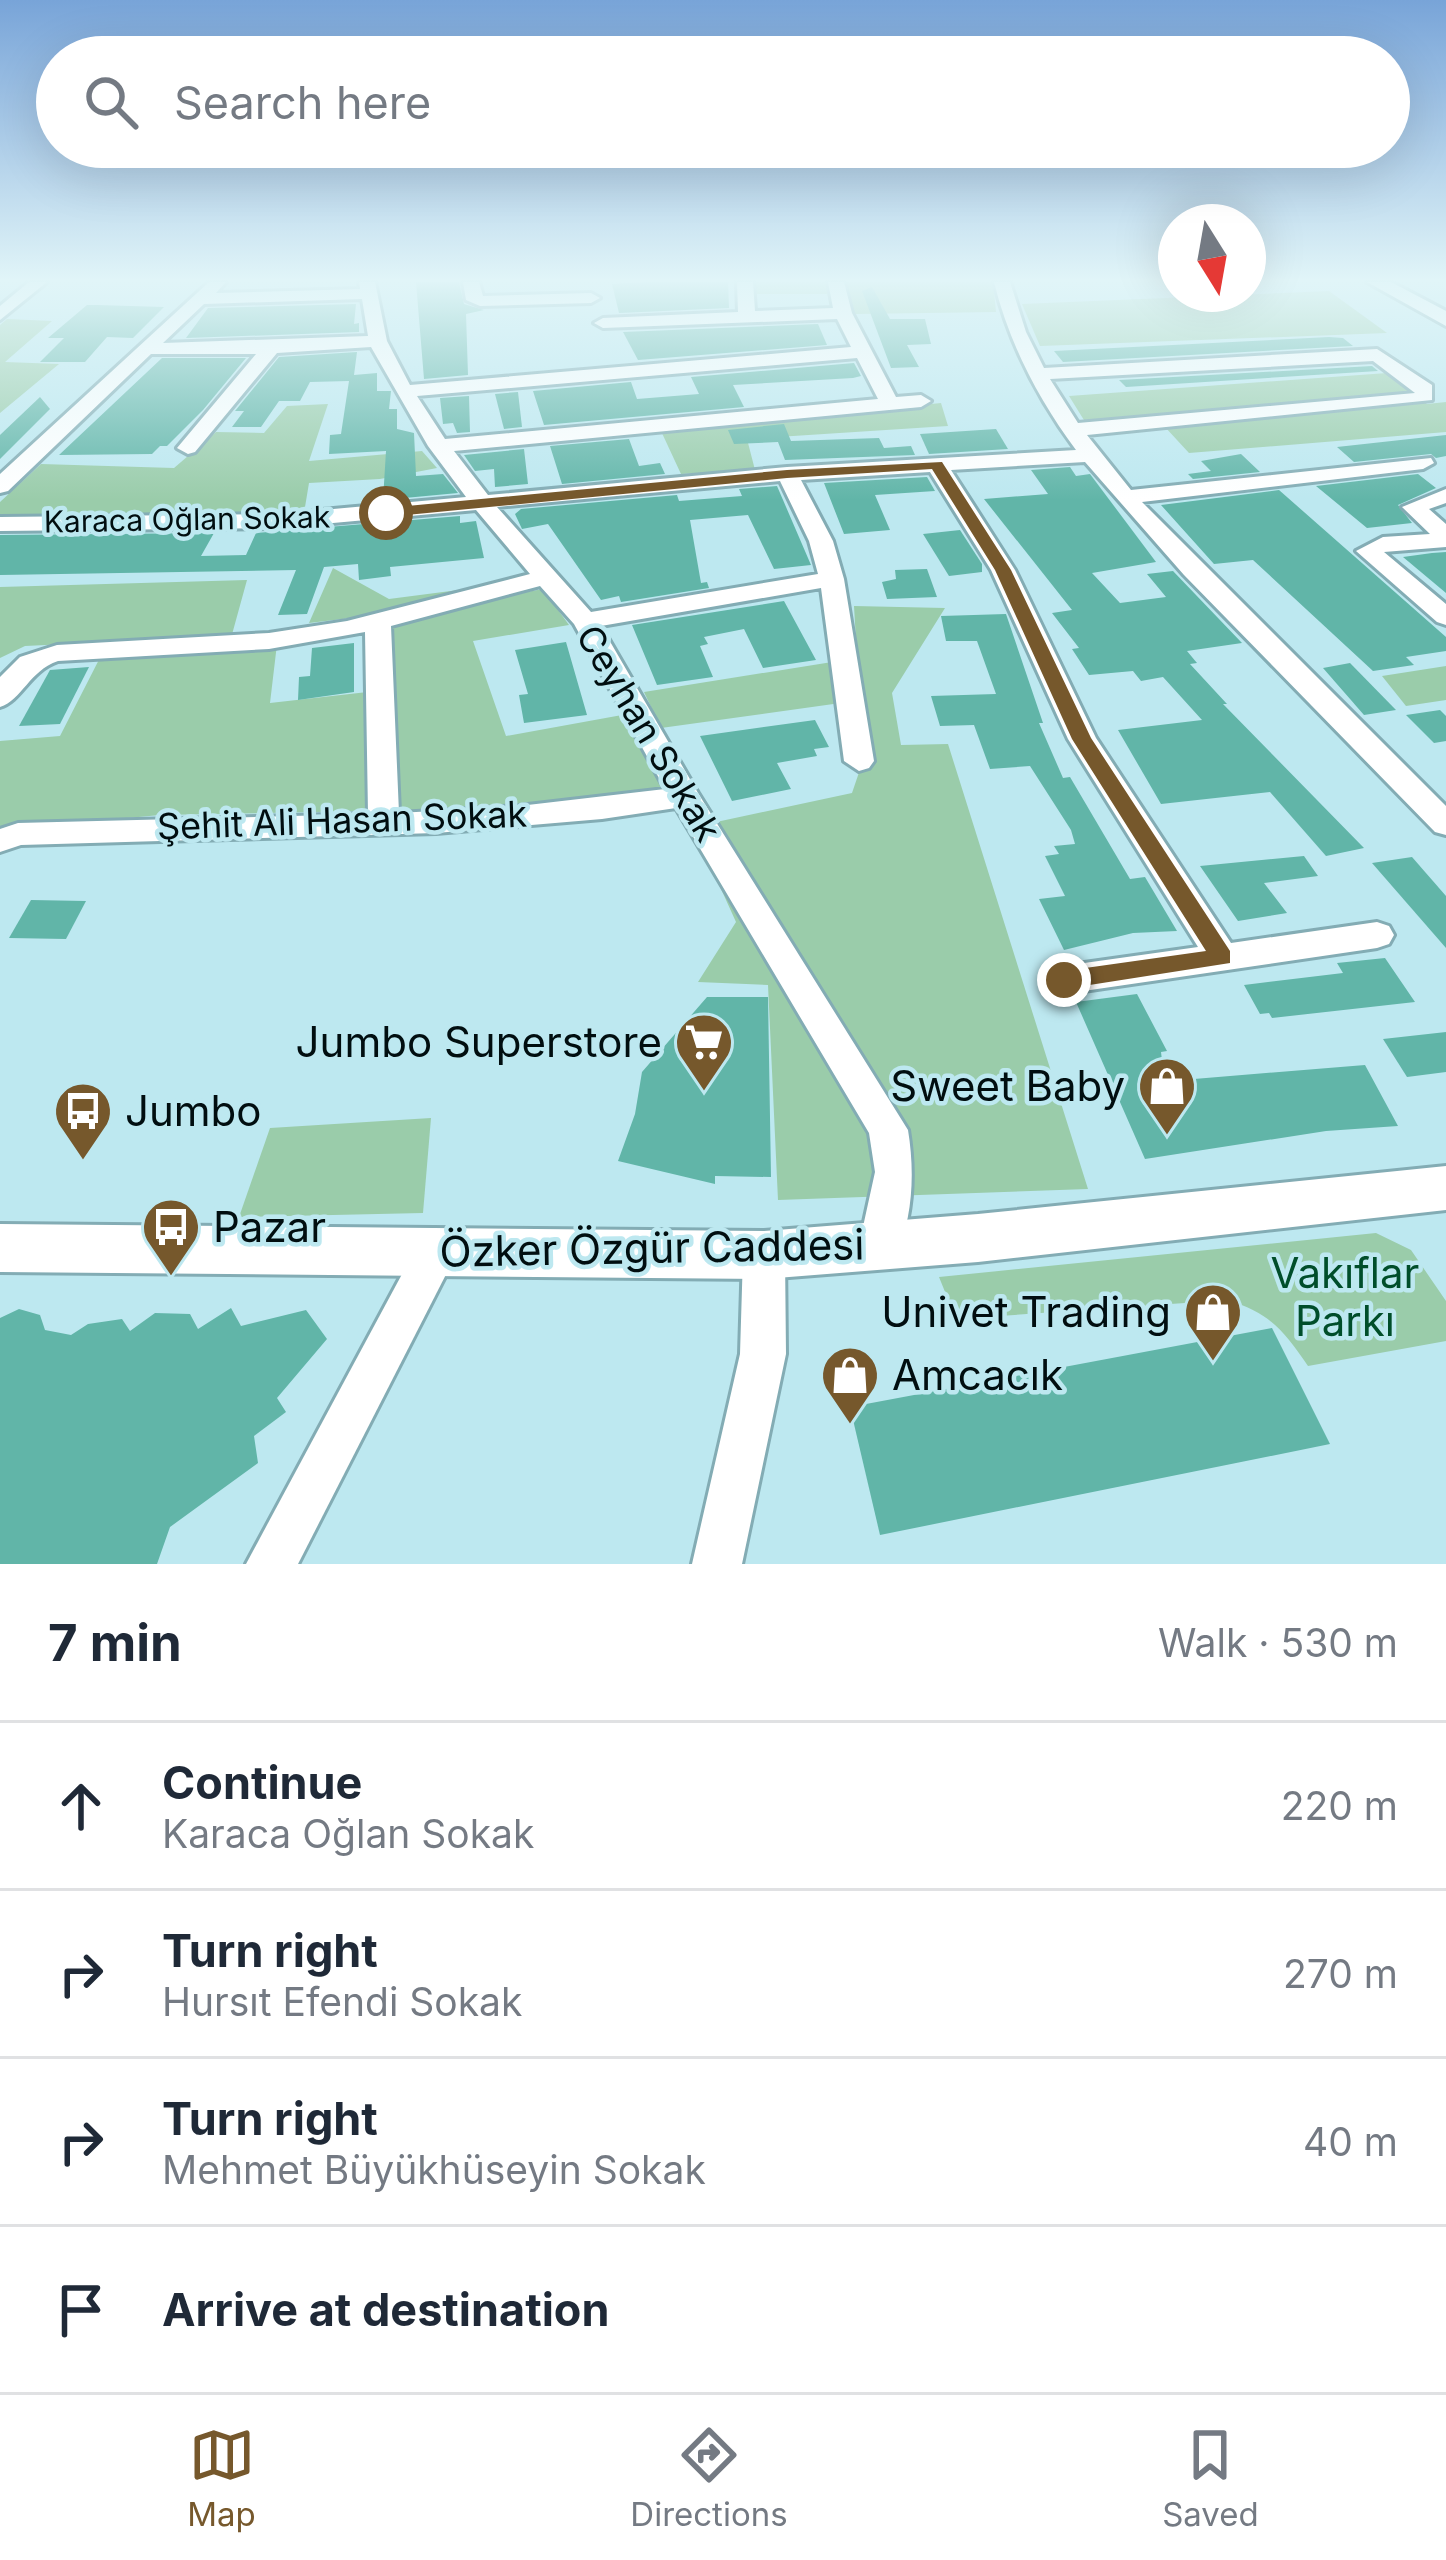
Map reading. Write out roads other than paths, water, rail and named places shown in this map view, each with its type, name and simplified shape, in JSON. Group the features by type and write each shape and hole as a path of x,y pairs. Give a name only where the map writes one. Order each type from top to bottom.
{"main road":[{"name":"Özker Özgür Caddesi","path":"0,1248 764,1255 1446,1188"}],"street":[{"path":"0,486 138,355"},
{"path":"188,448 265,355"},
{"name":"Ceyhan Sokak","path":"386,355 439,446 585,621 684,796 760,913 888,1130 895,1172 880,1245"},
{"path":"406,391 571,355"},
{"path":"863,355 890,404"},
{"path":"1030,355 1091,455 1126,496 1193,571 1446,824"},
{"path":"1040,374 1377,355 1425,389 1425,396 1409,400 1075,430"},
{"path":"439,446 921,401"},
{"name":"Karaca Oğlan Sokak","path":"0,524 278,521 787,474 1091,455"},
{"path":"1126,496 1423,464"},
{"path":"937,465 1003,570 1082,739 1222,957"},
{"path":"787,474 821,541 832,579 859,761"},
{"path":"1446,496 1413,507 1446,538"},
{"path":"1446,538 1383,544 1368,551 1446,617"},
{"path":"0,698 17,670 31,659 57,653 269,640 378,622 546,578"},
{"path":"585,621 832,579"},
{"path":"378,622 384,823"},
{"name":"Şehit Ali Hasan Sokak","path":"0,841 18,834 154,826 510,816 684,796"},
{"path":"1064,980 1377,935"},
{"path":"271,1564 437,1251"},
{"path":"717,1564 763,1354 764,1255"}],"place":[{"name":"Jumbo Superstore","path":"704,1093"},
{"name":"Sweet Baby","path":"1167,1137"},
{"name":"Jumbo","path":"83,1162"},
{"name":"Pazar","path":"171,1278"},
{"name":"Univet Trading","path":"1213,1363"},
{"name":"Amcacık","path":"850,1426"}],"park label":[{"name":"Vakıflar Parkı","path":"1345,1297"}]}
